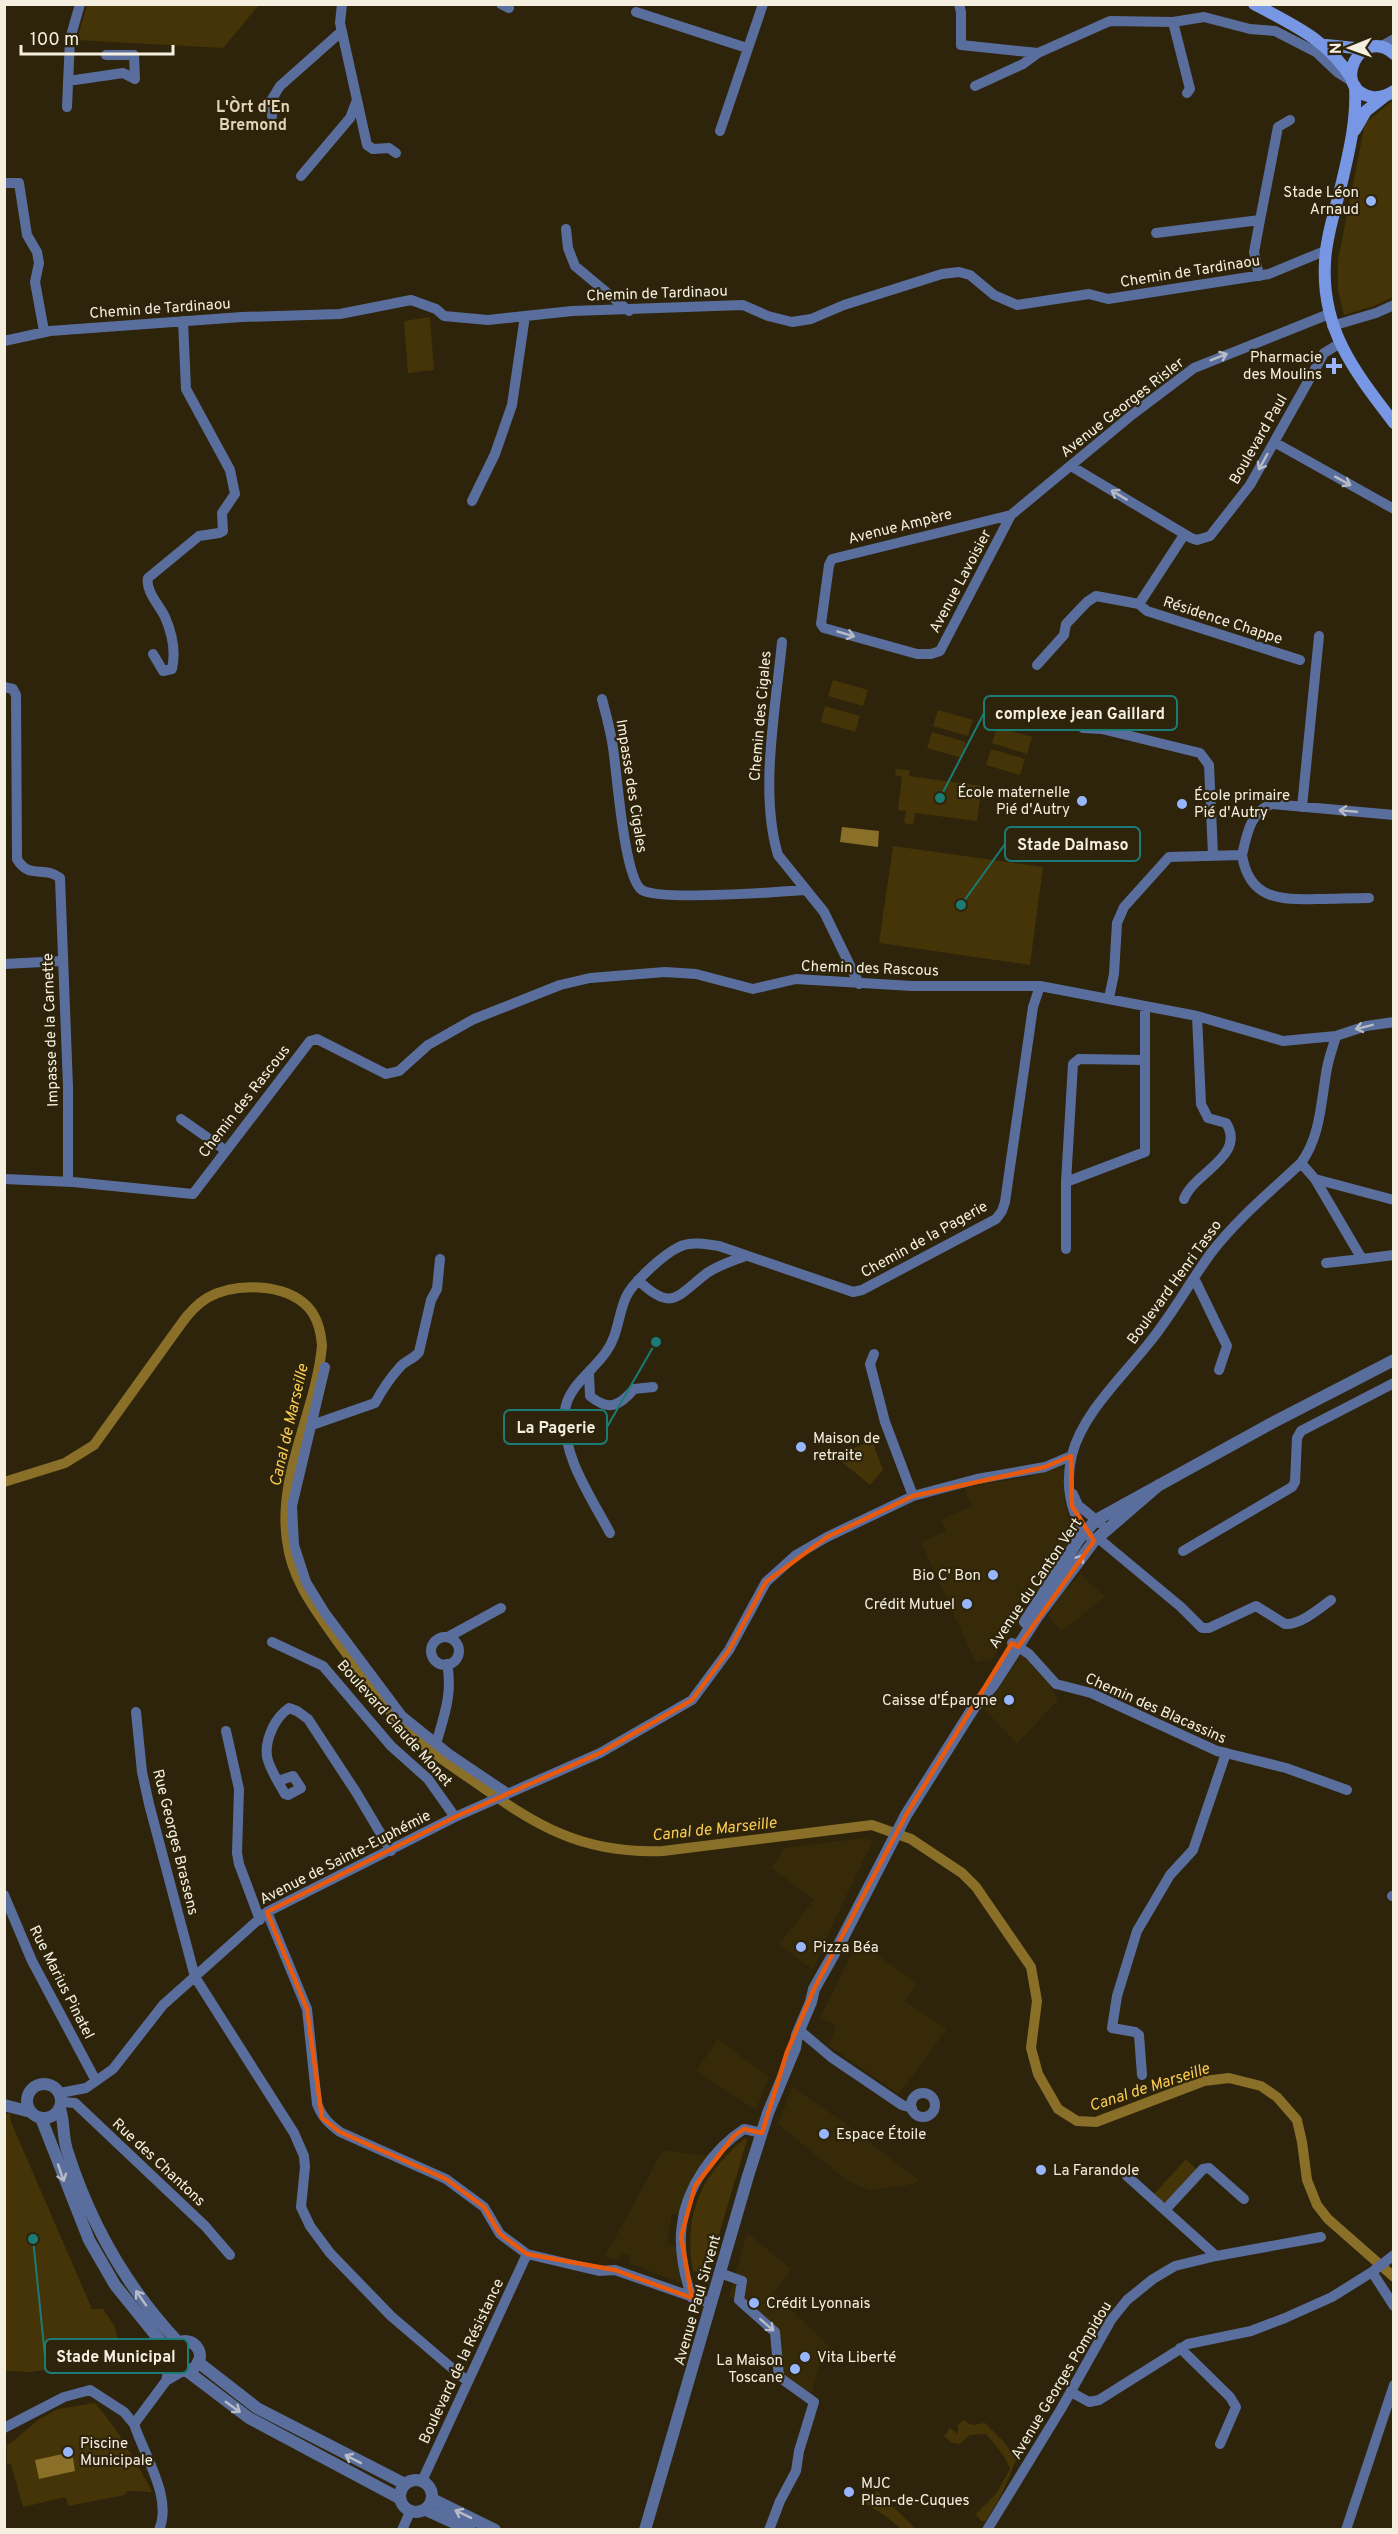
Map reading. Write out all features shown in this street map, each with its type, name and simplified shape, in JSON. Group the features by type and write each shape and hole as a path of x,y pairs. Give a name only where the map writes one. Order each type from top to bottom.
{"main road":[{"path":"1254,4 1326,45 1341,61 1353,82 1368,96 1389,93"},
{"path":"1326,45 1365,49 1380,47 1394,54"},
{"path":"1365,49 1356,56 1351,66 1353,134 1327,250 1325,279 1330,320 1339,344 1354,371 1394,423"},
{"path":"1353,134 1366,111 1389,93"}],"street":[{"path":"67,106 70,39 80,4"},
{"path":"342,4 340,23 367,145 373,149 389,148 396,153"},
{"path":"720,131 763,4"},
{"path":"959,4 961,45 1038,53"},
{"path":"636,12 747,48"},
{"path":"975,86 1023,64 1038,53 1110,21 1173,22 1204,17 1250,29 1275,31 1316,52 1353,82"},
{"path":"1173,22 1189,79 1190,89 1187,93"},
{"path":"272,116 272,99 280,86 342,31"},
{"path":"1380,47 1394,39"},
{"path":"68,81 123,74 135,79 134,55 106,55"},
{"path":"301,176 351,118 357,100"},
{"path":"1259,276 1254,252 1278,127 1290,120"},
{"path":"4,183 19,183 27,235 37,252 39,263 35,282 44,331"},
{"path":"1156,233 1260,220"},
{"path":"566,229 568,248 575,266 629,310"},
{"name":"Chemin de Tardinaou","path":"4,340 44,331 242,317 340,314 411,300 436,309 444,316 488,320 572,311 743,305 768,316 792,322 811,319 844,305 942,274 959,272 970,275 994,295 1017,305 1089,294 1108,299 1259,276 1284,269 1327,250"},
{"name":"Avenue Georges Risler","path":"1011,514 1133,414 1194,368 1330,320 1376,313 1394,305"},
{"path":"472,501 495,454 512,405 525,316"},
{"path":"153,654 163,671 172,669 172,638 165,618 149,587 148,578 200,536 223,531 222,513 236,494 230,470 186,389 183,321"},
{"name":"Boulevard Paul","path":"1184,535 1197,540 1210,536 1250,485 1324,353 1339,344"},
{"path":"1274,442 1394,509"},
{"path":"1071,465 1184,535"},
{"name":"Avenue Ampère","path":"825,594 829,564 832,559 1011,514"},
{"name":"Avenue Lavoisier","path":"825,594 821,624 824,628 917,654 932,654 939,651 1011,514"},
{"name":"Résidence Chappe","path":"1139,604 1184,535"},
{"name":"Résidence Chappe","path":"1037,665 1064,635 1066,624 1096,596 1139,604 1147,611 1300,660"},
{"path":"1302,807 1319,636"},
{"name":"Chemin des Cigales","path":"782,642 768,788 778,855 824,912 859,984"},
{"name":"Impasse de la Carnette","path":"4,687 13,689 16,695 17,859 22,868 28,871 54,873 60,878 68,1091 68,1181"},
{"name":"Impasse des Cigales","path":"602,699 613,745 628,857 636,884 641,890 651,894 697,895 806,890"},
{"path":"1083,728 1102,729 1200,753 1209,765 1213,855"},
{"path":"1369,898 1287,900 1262,891 1249,879 1242,855 1247,831 1258,811 1272,804 1394,815"},
{"path":"1109,998 1114,974 1117,923 1124,907 1169,856 1242,855"},
{"path":"4,964 62,961"},
{"name":"Chemin des Rascous","path":"4,1179 68,1181 192,1194 310,1041 317,1039 386,1074 399,1071 428,1045 474,1019 560,985 584,979 665,972 696,974 753,989 796,979 859,984 1040,986 1197,1016 1282,1041 1297,1042 1336,1036"},
{"name":"Chemin de la Pagerie","path":"638,1280 680,1246 702,1244 719,1246 854,1292 862,1290 996,1219 1005,1202 1033,1006 1040,986"},
{"path":"1066,1182 1145,1152 1145,1006"},
{"path":"1184,1199 1193,1185 1223,1157 1229,1148 1230,1138 1226,1123 1208,1118 1201,1104 1197,1016"},
{"path":"1336,1036 1366,1026 1394,1022"},
{"name":"Boulevard Henri Tasso","path":"1096,1535 1072,1506 1071,1456 1078,1439 1112,1386 1150,1343 1194,1278 1236,1223 1309,1153 1336,1036"},
{"path":"1066,1248 1066,1182 1073,1064 1079,1059 1144,1060"},
{"path":"181,1119 225,1150"},
{"path":"1301,1163 1315,1179 1362,1258"},
{"path":"1315,1179 1394,1200"},
{"path":"610,1533 568,1449 565,1408 577,1384 589,1374 608,1350 626,1297 638,1280 661,1298 679,1297 722,1264 745,1256"},
{"path":"1326,1263 1394,1256"},
{"path":"312,1425 375,1403 400,1367 419,1353 431,1300 437,1289 440,1259"},
{"path":"1194,1278 1227,1346 1220,1371"},
{"path":"874,1354 870,1364 885,1422 913,1496"},
{"name":"Avenue du Canton Vert","path":"1096,1535 1096,1520 1394,1360"},
{"path":"325,1367 294,1493 292,1519 294,1545 306,1582 402,1716 501,1796"},
{"path":"589,1374 590,1396 601,1405 613,1405 626,1399 634,1389 653,1387"},
{"path":"1183,1551 1292,1487 1295,1482 1297,1438 1301,1431 1394,1383"},
{"name":"Avenue de Sainte-Euphémie","path":"60,2101 86,2088 113,2069 163,2006 264,1916 455,1817 600,1753 692,1700 729,1650 766,1582 780,1568 827,1537 913,1496 977,1479 1045,1467 1071,1456"},
{"name":"Boulevard Henri Tasso","path":"1070,1476 1075,1501 1096,1520"},
{"name":"Avenue du Canton Vert","path":"901,1826 936,1764 983,1695 993,1685 1015,1645 1096,1535 1159,1485"},
{"path":"1096,1535 1181,1607 1202,1628 1209,1628 1256,1606 1290,1625 1317,1611 1330,1600"},
{"path":"447,1637 455,1641 459,1649 457,1657 447,1664 438,1662 431,1650 435,1641 501,1608"},
{"name":"Boulevard Claude Monet","path":"272,1642 323,1666 391,1746 428,1779 455,1817"},
{"name":"Chemin des Blacassins","path":"1015,1645 1029,1654 1056,1684 1091,1693 1217,1751 1226,1753 1193,1851 1170,1875 1137,1931 1117,1996 1112,2028 1136,2032 1139,2035 1142,2075"},
{"path":"436,1744 450,1692 451,1682 447,1664"},
{"path":"278,1781 266,1757 265,1747 276,1721 289,1708 308,1719 391,1851"},
{"name":"Rue Georges Brassens","path":"136,1712 142,1772 149,1804 195,1977 294,2133 304,2156 301,2207 310,2226 330,2253 391,2316 467,2381"},
{"path":"226,1731 239,1789 238,1864 307,2009 315,2094 322,2118 340,2132 446,2179 484,2207 500,2234 527,2254 599,2271 615,2270 710,2303"},
{"path":"1226,1753 1286,1768 1347,1790"},
{"name":"Avenue Paul Sirvent","path":"647,2529 710,2303 787,2052 798,2033 814,1989 901,1826"},
{"name":"Rue Marius Pinatel","path":"4,1895 32,1961 96,2081"},
{"path":"798,2033 902,2105 912,2104"},
{"path":"5,2105 28,2094 41,2084 52,2085 60,2101 63,2137 68,2154 101,2235 148,2308 179,2343 193,2344 199,2352 198,2362 166,2381"},
{"path":"28,2094 27,2103 36,2115 89,2240 115,2286 171,2357 176,2368 185,2371 249,2418 399,2498"},
{"path":"5,2105 36,2115 52,2117 60,2101"},
{"name":"Rue des Chantons","path":"60,2101 75,2103 205,2226 230,2255"},
{"path":"692,2298 683,2262 681,2237 689,2197 707,2166 734,2136 744,2129 762,2133"},
{"path":"1166,2210 1203,2169 1209,2168 1244,2199"},
{"path":"1127,2176 1216,2256"},
{"name":"Avenue Georges Pompidou","path":"987,2529 1071,2392 1111,2320 1127,2300 1175,2266 1216,2256 1321,2237"},
{"name":"Boulevard de la Résistance","path":"422,2481 527,2254"},
{"path":"1071,2392 1089,2402 1099,2400 1188,2344 1251,2331 1277,2321 1332,2297 1382,2264 1394,2306"},
{"path":"720,2273 742,2282 739,2300 775,2332 779,2378 814,2402 799,2451 796,2471 780,2501 769,2529"},
{"path":"134,2424 166,2381 171,2357 179,2343"},
{"path":"1180,2349 1230,2397 1236,2407 1220,2444"},
{"path":"198,2362 257,2408 405,2484"},
{"path":"1346,2529 1394,2385"},
{"path":"4,2428 64,2397 90,2390 124,2412 134,2424 163,2500 163,2514 159,2529"},
{"path":"410,2512 402,2506 399,2498 400,2491 405,2484 415,2480 422,2481 431,2491 429,2504"},
{"path":"429,2504 470,2529"},
{"path":"402,2529 410,2512 429,2504 495,2529"}],"highlighted area":[{"path":"1071,1456 1072,1506 1094,1541 1018,1647 1012,1643 906,1815 814,1989 787,2052 762,2133 744,2129 734,2136 695,2186 681,2237 692,2298 615,2270 527,2254 500,2234 484,2207 446,2179 340,2132 322,2118 307,2009 267,1912 455,1817 600,1753 692,1700 729,1650 766,1582 827,1537 913,1496 1045,1467"}],"shaded area":[{"path":"87,4 259,5 223,48 77,40"},
{"name":"Stade Léon Arnaud","path":"1393,100 1393,297 1374,306 1344,315 1338,290 1338,260 1365,123"},
{"path":"430,317 434,370 408,373 404,321"},
{"path":"833,680 868,690 863,706 828,696"},
{"path":"825,706 860,716 855,732 821,722"},
{"path":"938,710 973,720 968,736 933,726"},
{"path":"997,727 1032,737 1027,754 992,743"},
{"path":"932,732 966,742 962,758 927,748"},
{"path":"991,749 1025,759 1020,775 986,765"},
{"path":"896,769 910,770 909,776 982,786 977,821 915,813 913,825 904,823 906,811 898,810 902,777 895,775"},
{"path":"842,827 879,831 878,847 840,842"},
{"path":"893,846 1043,867 1030,965 879,943"},
{"path":"872,1441 883,1470 870,1485 842,1462 839,1454"},
{"path":"1057,1467 1064,1469 1064,1500 1074,1536 1035,1595 1029,1595 1015,1604 1021,1617 991,1661 986,1659 976,1663 921,1542 946,1531 941,1520 971,1506 964,1487 1030,1477"},
{"path":"1080,1574 1105,1597 1061,1632 1048,1615 1063,1592"},
{"path":"1022,1654 1050,1685 1058,1700 1017,1744 984,1709"},
{"path":"864,1838 873,1841 813,1970 779,1944 814,1900 771,1868 784,1848"},
{"path":"858,1941 917,1983 905,2001 947,2029 899,2094 829,2046 836,2025 820,2018"},
{"path":"718,2039 769,2077 756,2110 696,2071"},
{"path":"792,2087 845,2123 920,2181 904,2186 870,2190 849,2182 778,2124"},
{"path":"10,2113 11,2122 92,2309 103,2309 115,2327 119,2347 104,2359 30,2372 5,2371 4,2114"},
{"path":"745,2138 747,2140 707,2275 693,2271 691,2231 693,2213 699,2197 717,2167"},
{"path":"663,2150 707,2156 680,2215 672,2214 667,2243 676,2246 681,2283 631,2264 629,2255 622,2254 617,2260 605,2256"},
{"path":"1186,2159 1197,2170 1164,2206 1153,2195"},
{"path":"747,2233 792,2269 774,2293 834,2351 820,2364 809,2403 774,2380 769,2332 729,2296"},
{"name":"Piscine Municipale","path":"95,2403 126,2446 152,2492 127,2491 125,2495 68,2506 66,2497 23,2507 11,2464 7,2464 7,2446 38,2420 58,2409"},
{"path":"963,2420 972,2425 985,2423 1005,2443 1016,2460 1002,2494 986,2521 981,2521 976,2514 996,2494 1010,2469 1004,2456 986,2434 970,2435 960,2444 952,2443 944,2436 950,2428 958,2434 958,2425"},
{"path":"72,2452 75,2471 39,2479 35,2460"},
{"path":"877,2491 916,2529 901,2529 883,2514 865,2504"}],"waterway":[{"name":"Canal de Marseille","path":"4,1482 65,1463 94,1445 184,1320 207,1298 231,1289 245,1287 273,1289 298,1299 308,1307 317,1320 322,1346 313,1395 287,1492 285,1516 290,1556 300,1583 323,1621 387,1708 420,1742 446,1762 539,1823 561,1834 608,1848 663,1851 872,1825 911,1839 962,1873 976,1887 1031,1967 1037,2001 1031,2048 1038,2074 1058,2109 1077,2121 1096,2122 1204,2081 1229,2078 1261,2086 1277,2097 1297,2120 1307,2180 1317,2205 1328,2219 1394,2277"}],"place":[{"name":"Stade Léon Arnaud","path":"1371,201"},
{"name":"Pharmacie des Moulins","path":"1334,366"},
{"name":"complexe jean Gaillard","path":"940,798"},
{"name":"École maternelle Pié d'Autry","path":"1082,801"},
{"name":"École primaire Pié d'Autry","path":"1182,804"},
{"name":"Stade Dalmaso","path":"961,905"},
{"name":"La Pagerie","path":"656,1342"},
{"name":"Maison de retraite","path":"801,1447"},
{"name":"Bio C' Bon","path":"993,1575"},
{"name":"Crédit Mutuel","path":"967,1604"},
{"name":"Caisse d'Épargne","path":"1009,1700"},
{"name":"Pizza Béa","path":"801,1947"},
{"name":"Espace Étoile","path":"824,2134"},
{"name":"La Farandole","path":"1041,2170"},
{"name":"Stade Municipal","path":"33,2239"},
{"name":"Crédit Lyonnais","path":"754,2303"},
{"name":"Vita Liberté","path":"805,2357"},
{"name":"La Maison Toscane","path":"795,2369"},
{"name":"Piscine Municipale","path":"68,2452"},
{"name":"MJC Plan-de-Cuques","path":"849,2492"}],"district":[{"name":"L'Òrt d'En Bremond","path":"253,115"}]}
